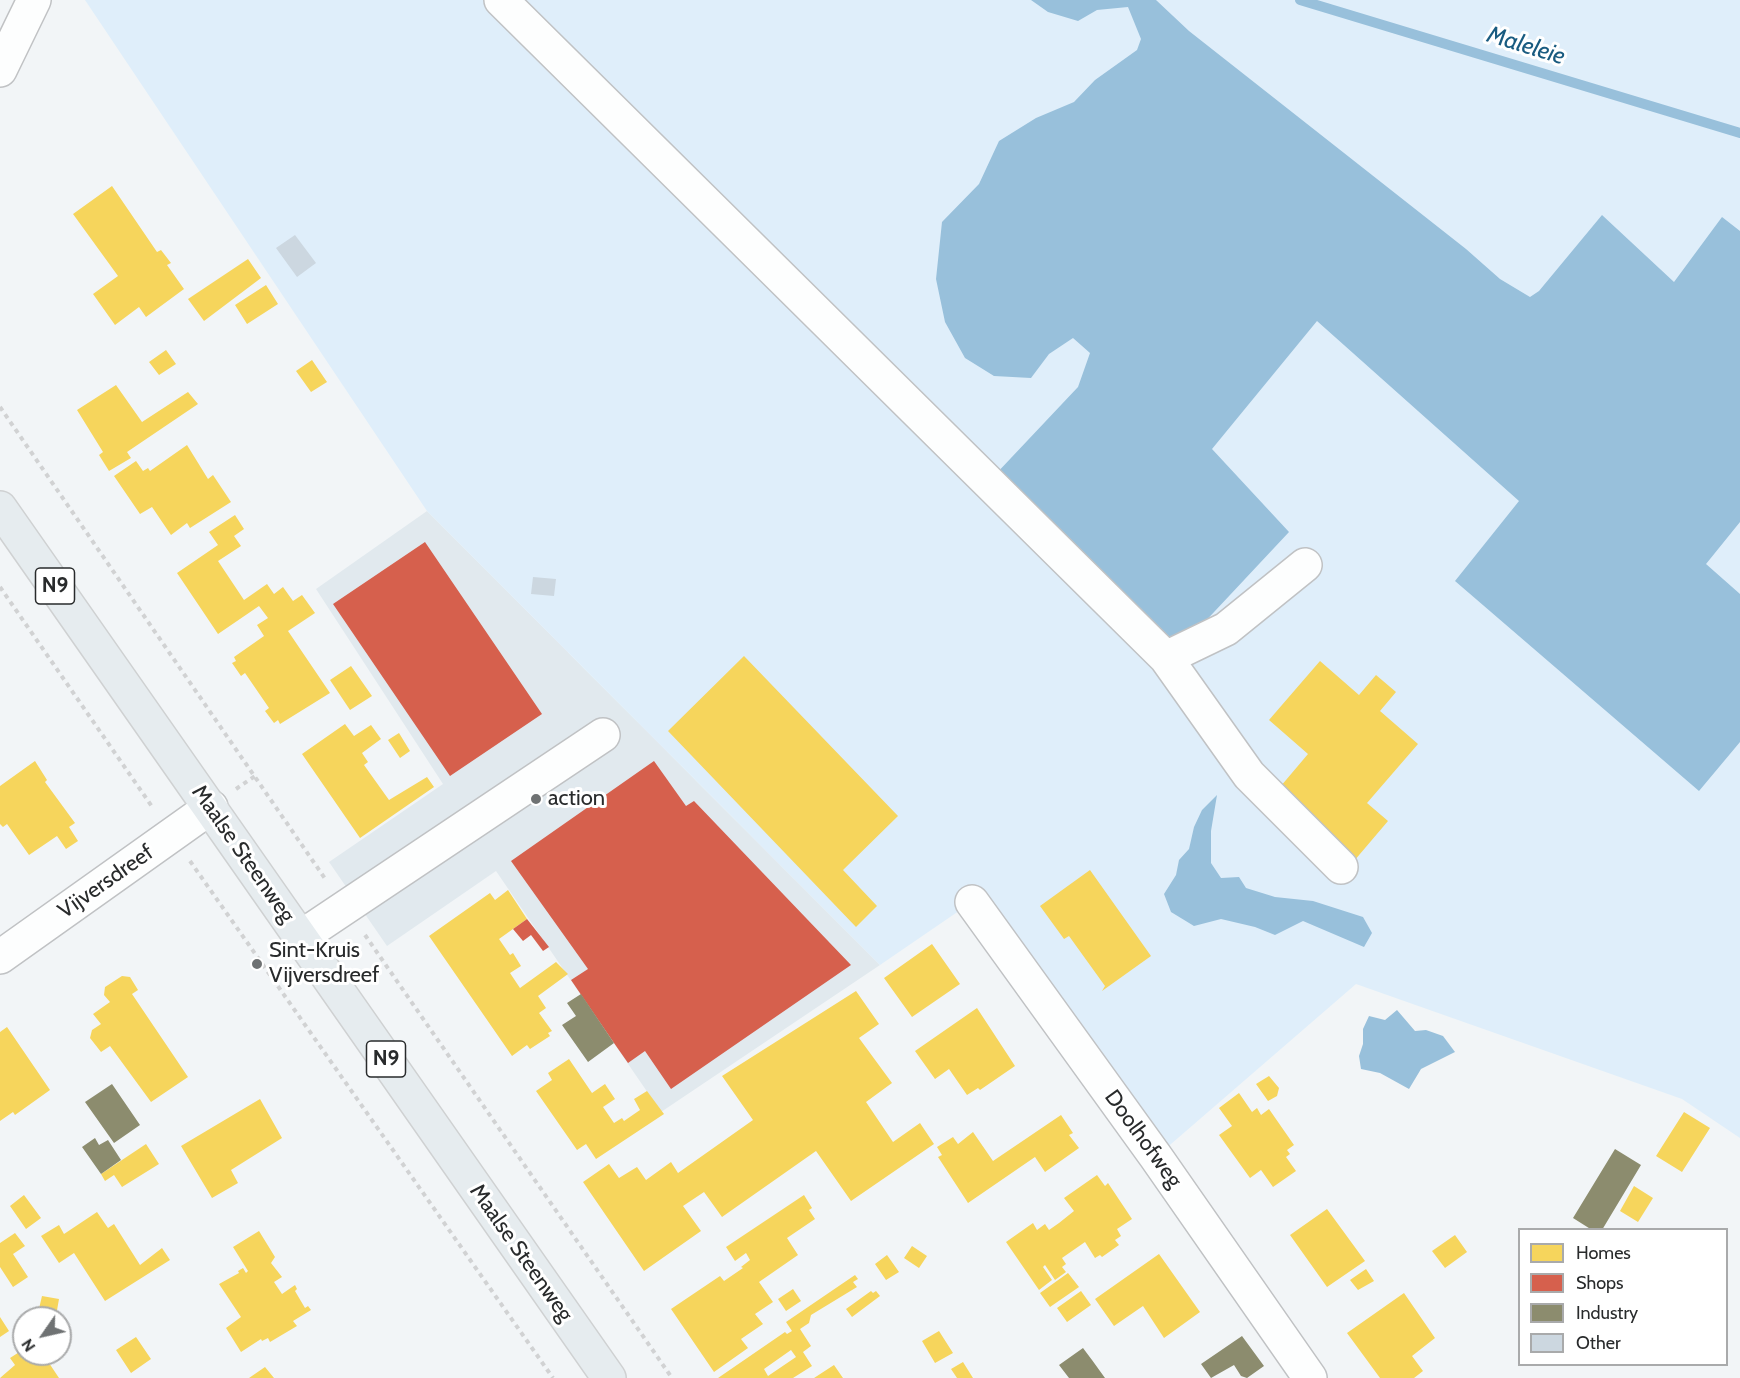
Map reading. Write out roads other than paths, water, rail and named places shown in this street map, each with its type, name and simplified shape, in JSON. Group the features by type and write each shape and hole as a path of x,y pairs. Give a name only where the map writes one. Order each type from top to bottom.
{"main road":[{"name":"Maalse Steenweg","path":"0,508 609,1378"}],"street":[{"path":"0,70 34,0"},
{"path":"501,0 1166,658 1249,775 1341,867"},
{"path":"1166,658 1226,630 1305,565"},
{"path":"301,936 603,735"},
{"name":"Vijversdreef","path":"0,957 211,807"},
{"name":"Doolhofweg","path":"972,902 1156,1157 1310,1378"}],"water":[{"path":"1031,0 1156,0 1189,31 1466,249 1500,279 1530,297 1539,291 1602,215 1674,282 1722,217 1740,231 1740,522 1706,564 1740,594 1740,742 1699,791 1455,581 1519,501 1317,321 1212,449 1289,532 1200,627 1176,645 994,476 1078,387 1090,353 1073,338 1049,354 1031,378 994,376 965,358 945,322 936,279 942,222 979,184 999,141 1036,118 1074,102 1095,80 1137,50 1141,39 1128,7 1097,10 1078,21 1048,12"},
{"path":"1217,795 1211,831 1211,863 1221,878 1239,877 1246,888 1275,897 1313,901 1363,917 1372,933 1364,947 1303,921 1275,935 1255,927 1221,919 1194,926 1171,912 1164,894 1176,875 1179,860 1189,849 1194,827 1202,810"},
{"path":"1397,1010 1415,1031 1426,1030 1443,1036 1455,1052 1421,1069 1409,1089 1380,1073 1361,1069 1359,1056 1363,1044 1363,1029 1369,1016 1385,1020"}],"waterway":[{"name":"Maleleie","path":"1300,0 1740,133"}],"place":[{"name":"action","path":"536,799"},
{"name":"Sint-Kruis Vijversdreef","path":"257,964"}]}
